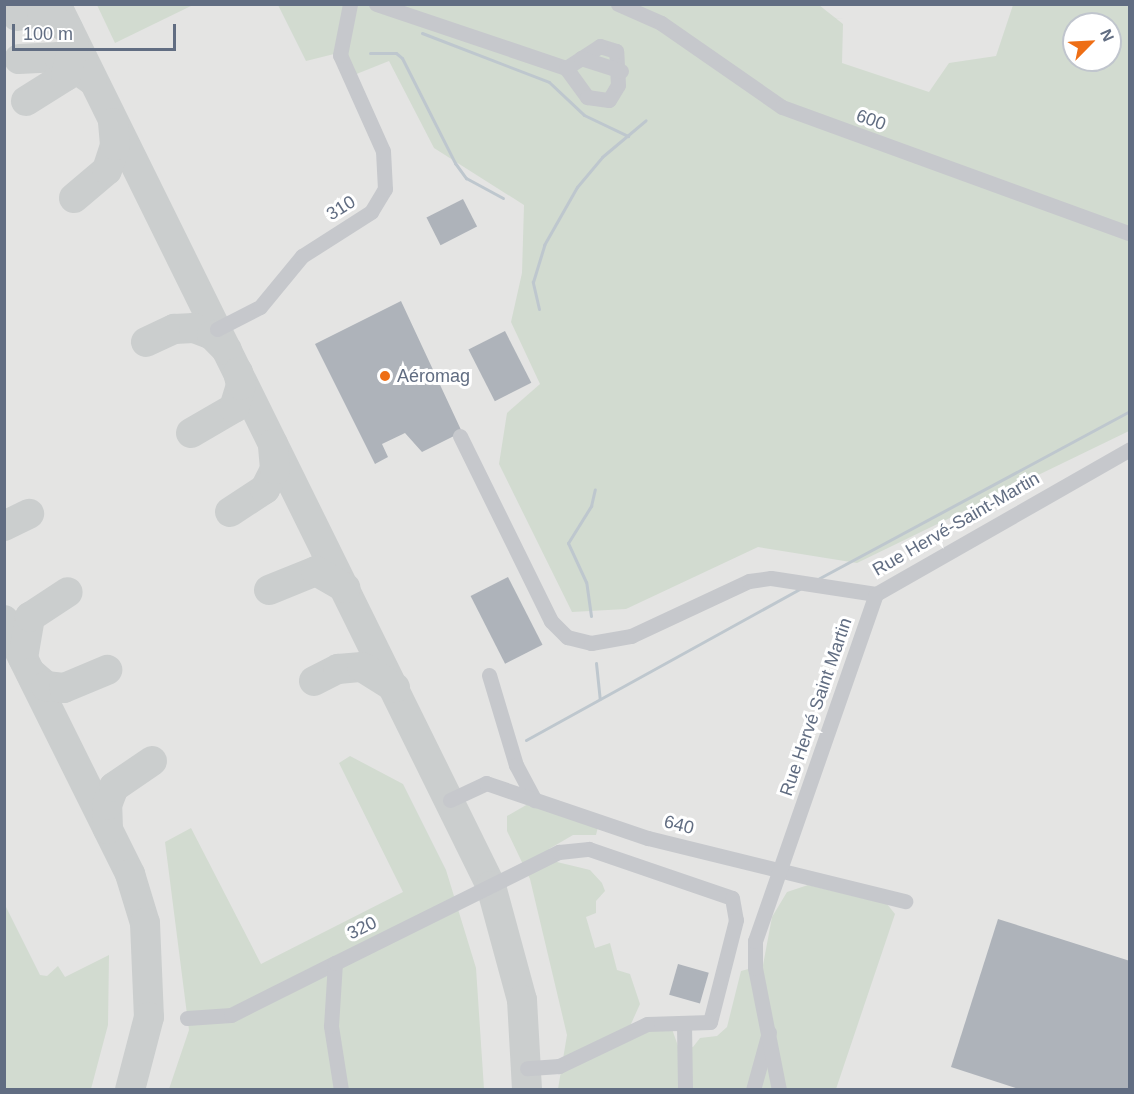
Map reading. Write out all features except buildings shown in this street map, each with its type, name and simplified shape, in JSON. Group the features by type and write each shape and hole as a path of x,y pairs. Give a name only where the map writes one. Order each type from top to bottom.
{"lane":[{"name":"310","path":"217,329 260,307 302,256 371,212 385,189 383,151 340,55 350,4"},
{"path":"376,4 566,68 587,97 598,101 609,100 621,71 581,58 566,68"},
{"name":"600","path":"618,4 661,23 782,107 1130,234"},
{"name":"Rue Hervé-Saint-Martin","path":"460,436 541,600 567,637 610,644 749,581 771,578 876,594 1130,449"},
{"name":"Rue Hervé Saint Martin","path":"779,1089 769,1029 755,968 755,941 876,594"},
{"path":"489,675 516,765 535,800"},
{"name":"640","path":"450,800 486,783 648,838 905,901"},
{"name":"320","path":"341,1089 331,1026 335,963 578,846 732,898 736,920 714,1016 701,1026 684,1024"},
{"path":"187,1018 231,1015 335,963"},
{"path":"527,1068 559,1066 647,1024 684,1024 686,1089"},
{"path":"753,1089 769,1029"}],"shaded area":[{"path":"5,5 1129,5 1129,1089 5,1090"},
{"path":"97,5 193,5 115,43"},
{"path":"278,5 819,5 843,24 842,63 929,92 949,63 996,56 1013,5 1129,5 1129,431 857,563 758,547 626,609 572,612 499,464 507,413 540,384 511,322 522,273 524,205 434,148 389,61 354,75 334,54 306,61"},
{"path":"350,756 403,784 446,870 476,968 484,1089 169,1089 189,1030 165,842 191,828 261,964 403,892 339,763"},
{"path":"528,804 598,827 596,835 573,835 549,849 557,862 590,870 602,883 605,891 596,901 596,913 586,917 595,948 610,943 617,970 630,974 640,1004 631,1024 672,1029 678,1046 693,1047 700,1038 717,1036 727,1027 741,971 763,965 772,917 787,892 808,885 887,904 895,914 836,1089 558,1089 567,1035 530,879 507,831 507,816"},
{"path":"5,905 40,975 47,976 58,966 65,977 109,955 108,1025 91,1089 5,1089"}],"waterway":[{"path":"422,33 549,82 584,115 628,136"},
{"path":"370,53 396,53 402,58 455,163 466,178 503,198"},
{"path":"539,309 533,282 544,245 577,187 602,157 646,120"},
{"path":"816,580 1130,411"},
{"path":"591,616 586,582 568,543 591,506 595,489"},
{"path":"526,740 800,589"},
{"path":"596,663 600,699"}],"taxiway":[{"path":"56,4 491,886 522,1000 527,1090"},
{"path":"17,16 42,12 68,29"},
{"path":"26,101 66,76 74,45"},
{"path":"19,59 59,57 92,80"},
{"path":"74,198 107,170 115,145 113,123"},
{"path":"146,342 174,329 194,328 212,335 227,350"},
{"path":"191,433 234,408 241,385 238,372"},
{"path":"230,512 265,489 275,469 273,444"},
{"path":"4,526 29,514"},
{"path":"269,590 316,571 345,588"},
{"path":"23,658 30,617 68,592"},
{"path":"4,620 130,874 145,923 149,1017 130,1090"},
{"path":"314,681 338,669 362,667 395,688"},
{"path":"31,673 46,686 64,688 107,670"},
{"path":"108,829 107,805 114,787 152,761"}],"place":[{"name":"Aéromag","path":"385,376"}]}
